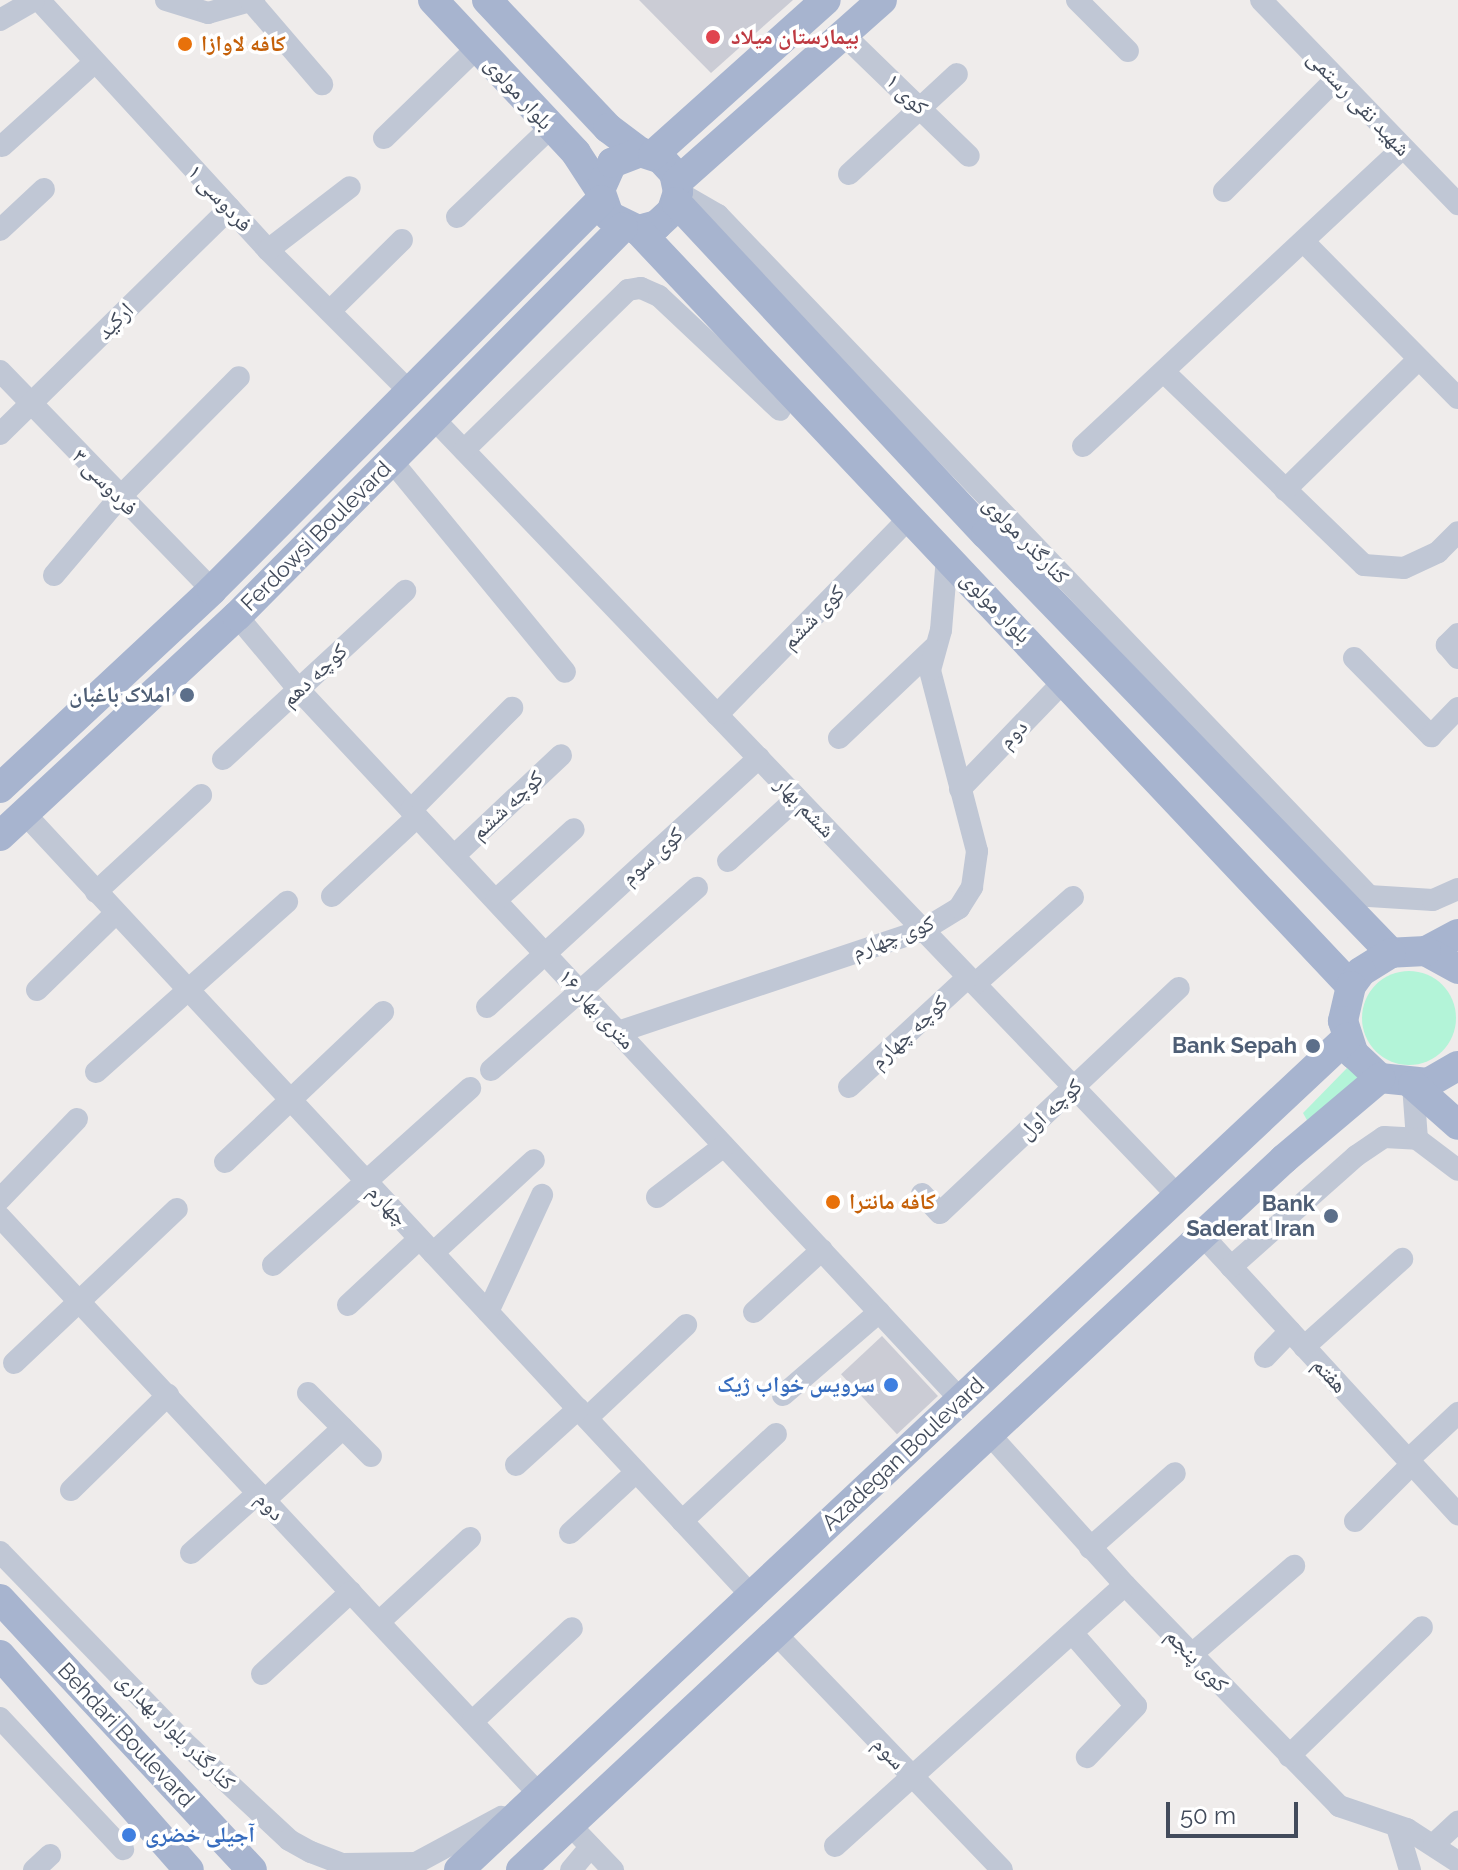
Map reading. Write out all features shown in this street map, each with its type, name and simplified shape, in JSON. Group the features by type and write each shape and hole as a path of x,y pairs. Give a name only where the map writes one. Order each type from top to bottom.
{"main road":[{"name":"بلوار مولوی","path":"433,0 576,153 600,195"},
{"name":"بلوار مولوی","path":"487,0 608,128 647,154"},
{"path":"826,0 647,154 612,163 600,195 609,216 630,229 666,219 677,192 882,0"},
{"path":"647,154 668,165 677,192"},
{"name":"بلوار مولوی","path":"677,192 986,534 1391,953"},
{"name":"Ferdowsi Boulevard","path":"4,777 212,590 600,195"},
{"name":"بلوار مولوی","path":"630,229 1066,679 1351,986"},
{"name":"Ferdowsi Boulevard","path":"0,836 237,616 432,417 630,229"},
{"path":"212,590 237,616"},
{"path":"1458,934 1426,951 1391,953 1368,966 1351,986 1343,1021 1354,1054 1380,1078 1413,1085 1441,1078 1458,1066"},
{"path":"1426,951 1458,969"},
{"name":"Azadegan Boulevard","path":"459,1870 537,1792 957,1396 1254,1127 1347,1038"},
{"name":"Azadegan Boulevard","path":"521,1870 580,1836 777,1635 1284,1159 1380,1078"},
{"path":"1413,1085 1458,1125"},
{"path":"1254,1127 1268,1134 1284,1159"},
{"name":"Behdari Boulevard","path":"0,1599 252,1870"},
{"name":"Behdari Boulevard","path":"1,1658 189,1870"}],"street":[{"name":"فردوسی ۱","path":"0,20 36,0 268,250 408,390"},
{"path":"166,0 208,13 252,1 322,84"},
{"path":"1077,0 1128,51"},
{"name":"شهید نقی رستمی","path":"1261,0 1458,204"},
{"name":"کوی ۱","path":"843,34 969,156"},
{"path":"384,138 478,47"},
{"path":"2,146 95,62"},
{"path":"849,174 957,74"},
{"path":"1224,191 1336,79"},
{"path":"457,217 550,128"},
{"path":"1083,446 1403,148"},
{"path":"268,250 350,187"},
{"path":"0,230 44,189"},
{"name":"کنارگذر مولوی","path":"677,192 718,215 1369,896 1391,953"},
{"name":"ارکید","path":"0,434 230,208"},
{"path":"330,311 402,240"},
{"path":"1304,242 1458,398"},
{"path":"464,450 628,290 641,288 659,296 780,410"},
{"path":"1285,490 1419,359"},
{"name":"فردوسی ۳","path":"0,371 119,498 212,590"},
{"path":"1164,372 1364,565 1379,570 1404,568 1438,552 1458,532"},
{"path":"54,575 119,498 239,377"},
{"name":"ششم بهار","path":"432,417 1178,1196"},
{"path":"391,460 565,672"},
{"name":"کوی ششم","path":"717,715 909,518"},
{"name":"کوی چهارم","path":"618,1032 923,930 959,908 972,887 977,851 930,670 941,630 947,557"},
{"name":"کوچه دهم","path":"223,759 405,591"},
{"name":"۱۶ متری بهار","path":"237,616 299,690 957,1396"},
{"path":"1458,634 1447,645 1458,658"},
{"path":"839,738 934,648"},
{"path":"1354,658 1431,736 1458,708"},
{"name":"دوم","path":"960,789 1066,679"},
{"path":"332,896 512,708"},
{"name":"کوچه ششم","path":"454,856 561,755"},
{"name":"کوی سوم","path":"487,1007 759,758"},
{"path":"96,892 201,795"},
{"path":"728,861 797,798"},
{"name":"چهارم","path":"25,814 748,1592"},
{"path":"496,900 574,829"},
{"path":"491,1070 697,888"},
{"path":"1369,896 1433,900 1458,889"},
{"name":"کوچه چهارم","path":"849,1087 1073,897"},
{"path":"96,1072 287,902"},
{"path":"37,990 116,913"},
{"name":"کوچه اول","path":"922,1194 940,1213 1179,988"},
{"path":"225,1162 383,1012"},
{"path":"1413,1085 1417,1139"},
{"path":"273,1265 470,1088"},
{"path":"0,1199 77,1119"},
{"path":"1231,1267 1356,1156 1384,1137 1417,1139 1458,1170"},
{"path":"657,1197 724,1146"},
{"path":"348,1305 534,1160"},
{"path":"488,1312 542,1195"},
{"path":"14,1363 177,1209"},
{"name":"دوم","path":"0,1217 537,1792"},
{"name":"هفتم","path":"1202,1235 1458,1514"},
{"path":"754,1312 822,1250"},
{"path":"1265,1357 1297,1339 1402,1259"},
{"path":"783,1395 879,1312"},
{"path":"516,1465 582,1414 686,1325"},
{"path":"308,1393 371,1456"},
{"path":"71,1490 168,1395"},
{"path":"1355,1521 1458,1413"},
{"path":"191,1553 343,1428"},
{"path":"682,1521 776,1434"},
{"name":"کوی پنجم","path":"990,1435 1090,1548 1339,1806 1434,1844 1458,1862"},
{"path":"570,1533 636,1472"},
{"path":"1090,1548 1175,1473"},
{"path":"379,1622 470,1538"},
{"name":"کنارگذر بلوار بهداری","path":"0,1552 183,1741 289,1840 343,1864 377,1867 416,1863 445,1851 537,1792"},
{"path":"1192,1654 1294,1566"},
{"path":"835,1846 1074,1635 1125,1585"},
{"path":"262,1674 351,1592"},
{"path":"1289,1756 1422,1627"},
{"path":"472,1722 572,1628"},
{"name":"سوم","path":"777,1635 1002,1870"},
{"path":"1074,1635 1136,1706 1087,1757"},
{"path":"0,1718 123,1849"},
{"path":"155,1768 183,1741"},
{"path":"1434,1844 1458,1822"},
{"path":"1397,1827 1410,1870"},
{"path":"571,1870 580,1836"},
{"path":"580,1836 613,1870"}],"green space":[{"path":"1409,971 1427,975 1442,985 1452,1000 1456,1018 1452,1036 1442,1051 1427,1061 1409,1065 1391,1061 1376,1051 1366,1036 1362,1018 1366,1000 1376,985 1391,975"},
{"path":"1348,1067 1361,1079 1308,1122 1303,1113"}],"building":[{"name":"بیمارستان میلاد","path":"639,0 793,0 711,73"},
{"name":"سرویس خواب ژیک","path":"882,1336 938,1396 897,1434 841,1374"}],"place":[{"name":"بیمارستان میلاد","path":"713,37"},
{"name":"کافه لاوازا","path":"185,44"},
{"name":"املاک باغبان","path":"187,695"},
{"name":"Bank Sepah","path":"1313,1046"},
{"name":"کافه مانترا","path":"833,1202"},
{"name":"Bank Saderat Iran","path":"1331,1216"},
{"name":"سرویس خواب ژیک","path":"891,1385"},
{"name":"آجیلی خضری","path":"129,1835"}]}
